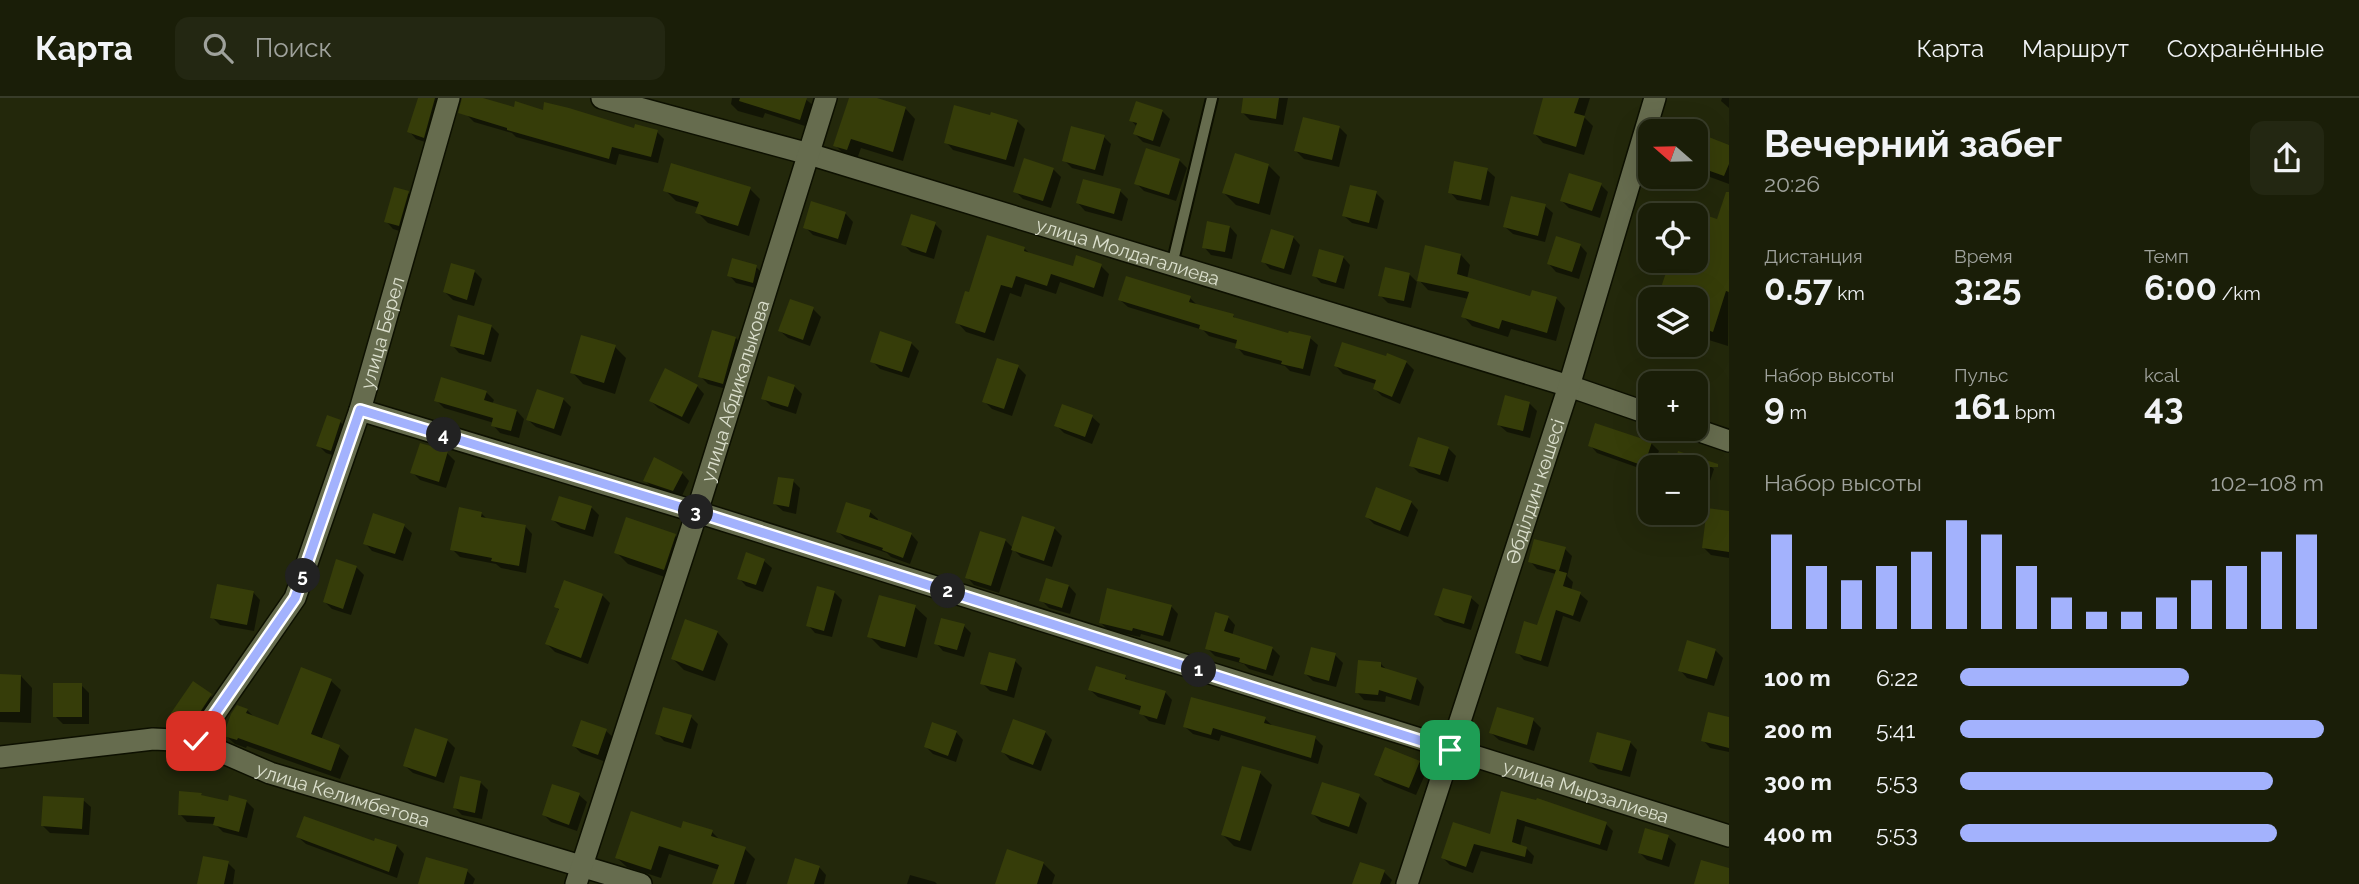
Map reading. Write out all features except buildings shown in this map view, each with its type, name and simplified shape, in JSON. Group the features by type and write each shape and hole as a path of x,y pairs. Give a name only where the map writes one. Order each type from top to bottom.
{"street":[{"name":"улица Берел","path":"196,741 295,598 360,410 449,98"},
{"name":"улица Молдагалиева","path":"602,98 809,154 1569,386 1638,410"},
{"name":"улица Абдикалыкова","path":"578,874 697,512 826,98"},
{"name":"Әбділдин көшесі","path":"1407,884 1569,386 1655,98"},
{"name":"улица Мырзалиева","path":"360,410 697,512 1729,836"},
{"path":"1708,434 1729,441"},
{"name":"улица Келимбетова","path":"0,757 153,739 196,741 270,773 578,874 641,884"}],"lane":[{"path":"1172,265 1212,98"}],"route":[{"path":"196,741 295,598 360,410 697,512 1450,750"}]}
